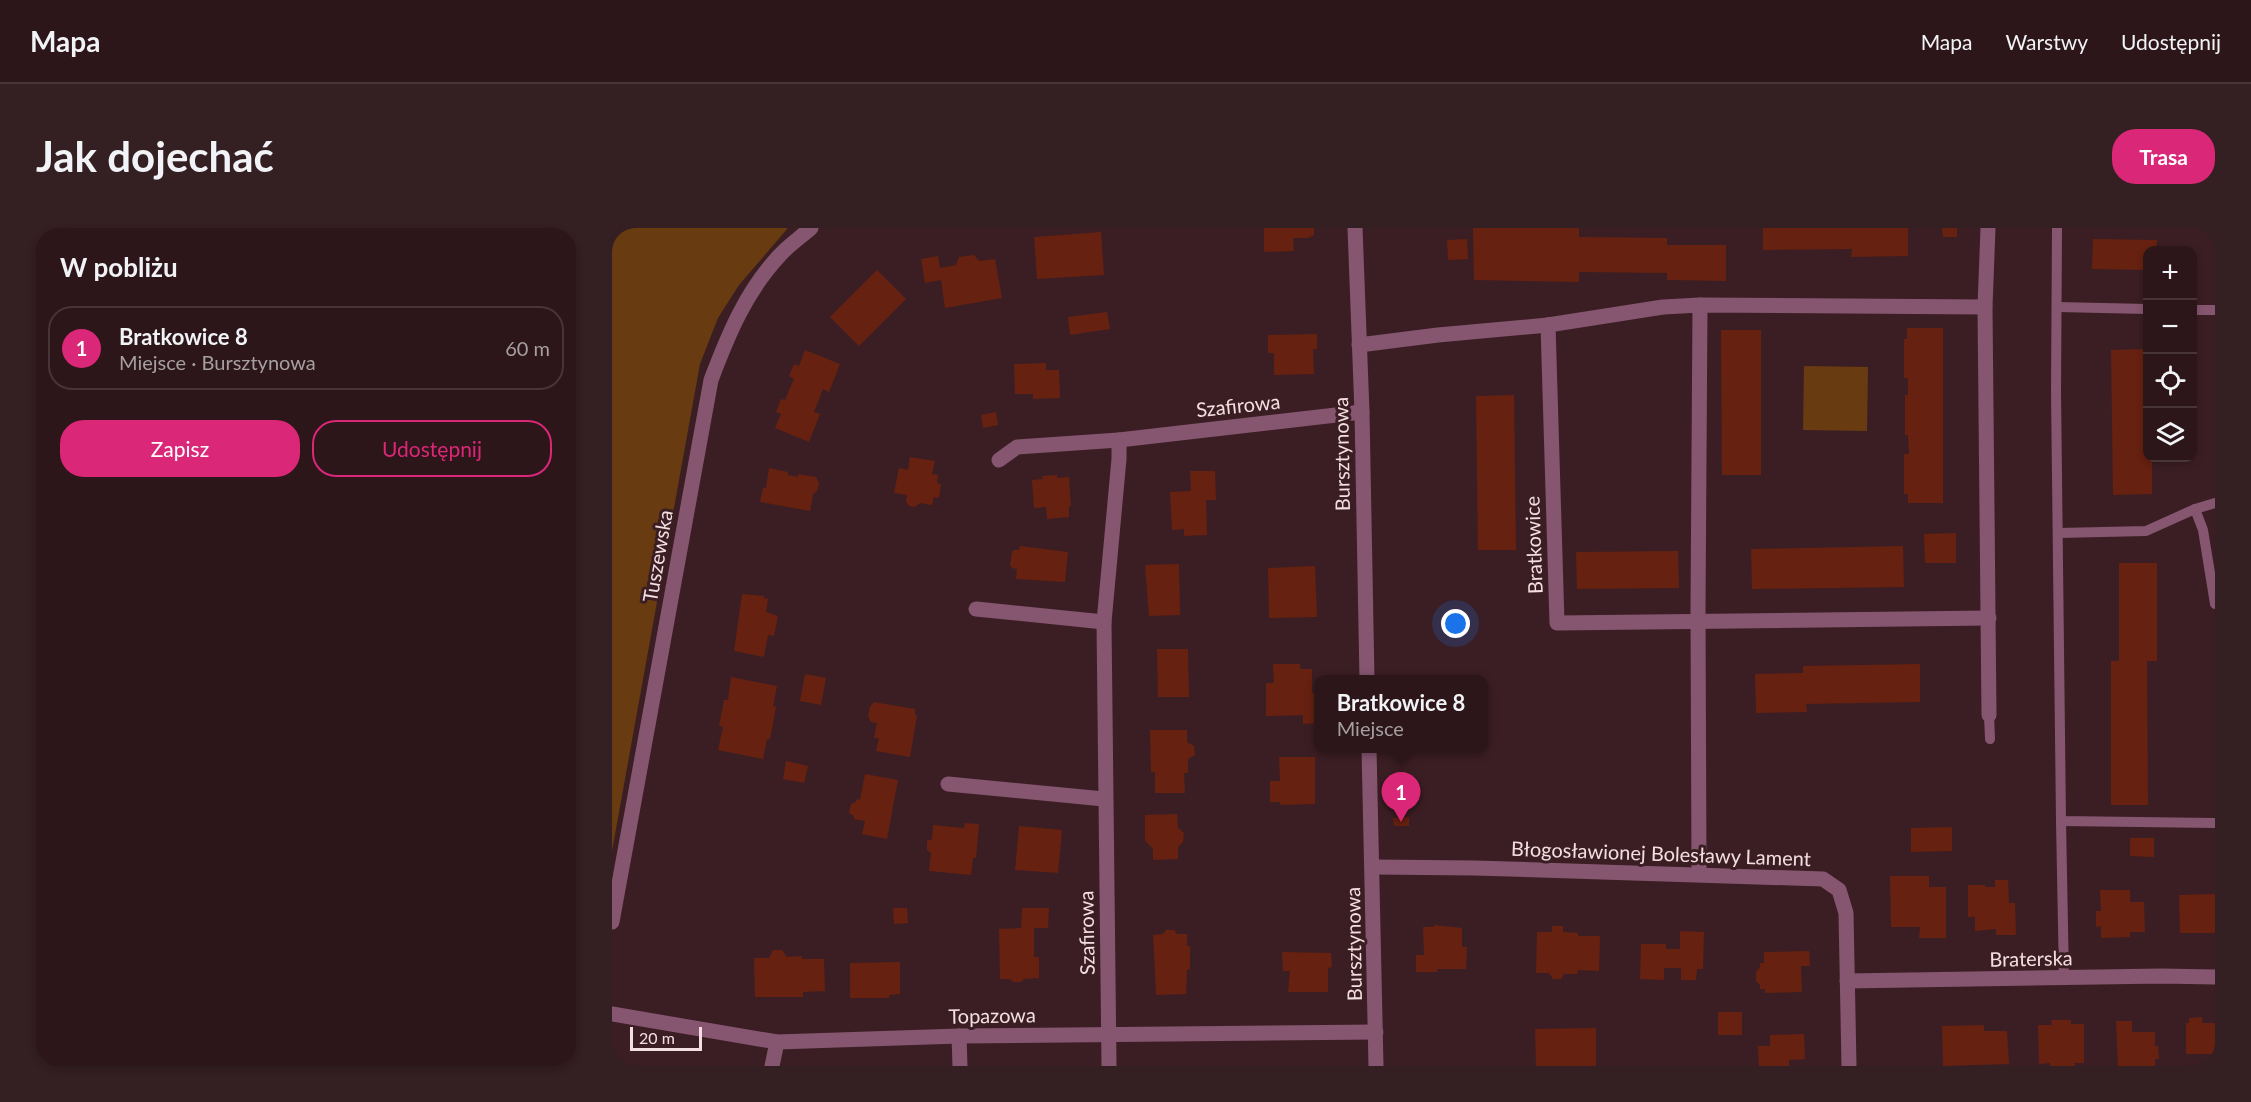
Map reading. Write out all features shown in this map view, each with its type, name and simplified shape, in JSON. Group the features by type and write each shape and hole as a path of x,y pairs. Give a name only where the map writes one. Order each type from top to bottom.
{"street":[{"name":"Tuszewska","path":"612,922 711,380 727,336 752,289 780,254 811,228"},
{"name":"Bursztynowa","path":"1355,228 1362,412 1367,675"},
{"path":"1988,228 1985,307 1989,715"},
{"path":"1359,345 1548,325 1663,307 1700,305 1985,307"},
{"path":"1699,874 1700,305"},
{"name":"Bratkowice","path":"1548,325 1557,623 1989,618"},
{"name":"Szafirowa","path":"999,460 1017,447 1119,440 1362,412"},
{"name":"Szafirowa","path":"1109,1066 1104,799 1104,621 1119,440"},
{"path":"976,609 1104,621"},
{"name":"Bursztynowa","path":"1369,753 1376,1066"},
{"path":"948,784 1104,799"},
{"name":"Błogosławionej Bolesławy Lament","path":"1373,867 1823,879 1839,890 1846,913 1849,1066"},
{"name":"Braterska","path":"1847,981 2215,977"},
{"name":"Topazowa","path":"612,1014 777,1042 959,1036 1376,1032"},
{"path":"959,1036 960,1066"},
{"path":"772,1066 777,1042"}],"lane":[{"path":"2056,228 2064,978"},
{"path":"2057,307 2143,309"},
{"path":"2197,310 2215,310"},
{"path":"2059,533 2146,531 2195,509 2215,503"},
{"path":"2195,509 2203,530 2215,604"},
{"path":"1989,715 1990,739"},
{"path":"2061,821 2215,823"}],"shaded area":[{"path":"612,228 788,228 739,285 718,318 700,364 612,851"},
{"path":"1804,366 1868,367 1867,431 1803,430"}],"building":[{"path":"1264,228 1314,228 1314,235 1308,238 1293,238 1294,251 1264,252"},
{"path":"1473,228 1579,228 1579,237 1667,238 1667,245 1726,245 1726,281 1667,280 1667,273 1579,272 1579,282 1474,280"},
{"path":"1763,228 1908,228 1908,256 1851,257 1852,249 1763,250"},
{"path":"1942,228 1957,228 1957,237 1943,237"},
{"path":"1101,232 1104,275 1037,279 1034,237"},
{"path":"1467,239 1468,259 1448,260 1447,240"},
{"path":"2093,239 2157,240 2156,246 2143,246 2143,270 2092,269"},
{"path":"974,255 979,261 995,259 1002,298 945,308 941,280 925,283 921,259 938,256 940,268 956,265 959,257"},
{"path":"877,270 906,299 859,346 830,317"},
{"path":"1107,312 1110,329 1070,335 1068,317"},
{"path":"1907,328 1943,328 1943,503 1908,503 1908,494 1904,494 1904,454 1909,454 1908,435 1905,435 1905,395 1908,395 1908,378 1904,378 1904,339 1907,339"},
{"path":"1721,330 1761,330 1761,475 1722,475"},
{"path":"1317,334 1317,349 1313,349 1314,374 1274,375 1274,353 1268,353 1268,335"},
{"path":"2143,349 2143,462 2152,462 2152,494 2113,495 2111,350"},
{"path":"805,350 840,364 829,392 823,389 814,412 820,414 809,442 775,428 781,414 776,412 781,399 785,400 794,379 789,376 794,364 799,366"},
{"path":"1046,363 1046,370 1059,370 1060,398 1033,399 1033,394 1015,394 1014,364"},
{"path":"1514,395 1516,550 1478,550 1476,396"},
{"path":"996,412 998,425 983,428 981,415"},
{"path":"910,457 935,461 932,474 938,475 937,483 941,484 939,498 934,497 932,505 920,503 915,507 909,506 906,501 907,495 894,493 899,468 908,470"},
{"path":"769,468 788,472 788,475 798,477 798,474 816,477 819,483 817,491 813,494 810,511 760,502 763,488 766,488"},
{"path":"1190,471 1215,471 1216,500 1206,500 1207,535 1184,536 1184,529 1172,530 1170,492 1191,491"},
{"path":"1057,475 1057,478 1069,477 1071,506 1069,506 1069,517 1047,519 1046,507 1034,508 1032,480 1043,479 1042,476"},
{"path":"1956,533 1956,563 1925,563 1924,534"},
{"path":"1020,546 1068,552 1065,582 1016,579 1017,569 1010,565 1012,552 1019,550"},
{"path":"1903,546 1904,587 1752,589 1751,549"},
{"path":"1678,551 1679,588 1577,589 1576,552"},
{"path":"2119,563 2157,563 2157,661 2147,661 2148,805 2111,805 2111,661 2119,661"},
{"path":"1179,564 1180,615 1149,616 1145,565"},
{"path":"1315,566 1317,617 1269,618 1268,568"},
{"path":"742,594 764,596 768,599 766,612 778,616 774,636 768,635 764,657 734,651"},
{"path":"1157,649 1188,649 1189,697 1158,697"},
{"path":"1273,664 1300,664 1300,669 1312,669 1314,723 1303,724 1303,715 1266,716 1266,683 1274,683"},
{"path":"1920,664 1920,702 1806,704 1807,712 1756,713 1755,674 1803,673 1803,666"},
{"path":"805,674 826,678 821,705 800,701"},
{"path":"731,677 777,686 770,739 767,739 763,759 718,750 723,727 719,726 724,700 728,700"},
{"path":"874,702 915,709 915,715 917,715 910,757 876,751 879,738 874,738 877,723 871,722 868,716"},
{"path":"1150,730 1187,730 1187,742 1194,746 1195,755 1188,759 1188,773 1184,773 1185,793 1155,793 1155,772 1151,772"},
{"path":"1279,757 1315,757 1315,804 1280,805 1280,802 1270,802 1270,781 1280,781"},
{"path":"786,761 808,766 804,783 783,779"},
{"path":"865,774 898,780 887,839 862,834 865,821 854,819 854,816 849,813 851,804 857,799 860,800"},
{"path":"1177,814 1178,828 1184,833 1183,842 1178,847 1178,859 1153,860 1153,849 1145,840 1145,815"},
{"path":"1409,817 1409,826 1394,826 1393,818"},
{"path":"965,823 979,824 976,858 973,858 971,875 929,871 931,853 927,850 927,841 932,839 933,825 964,828"},
{"path":"1019,826 1062,830 1058,873 1015,870"},
{"path":"1952,827 1952,851 1911,852 1911,828"},
{"path":"2130,838 2154,838 2154,857 2130,856"},
{"path":"1890,876 1929,876 1929,887 1946,887 1946,938 1919,938 1920,927 1891,927"},
{"path":"1995,880 2008,880 2009,903 2015,903 2016,935 1996,935 1996,929 1975,931 1975,917 1968,917 1968,885 1995,887"},
{"path":"2100,890 2130,890 2130,902 2144,902 2145,932 2130,932 2130,937 2101,938 2101,926 2096,927 2096,911 2101,911"},
{"path":"2215,894 2215,933 2180,933 2179,895"},
{"path":"893,908 907,908 908,923 894,924"},
{"path":"1022,908 1049,908 1048,928 1034,928 1034,957 1039,957 1039,978 1014,982 1009,979 1000,979 999,929 1021,928"},
{"path":"1434,925 1462,928 1462,947 1467,947 1466,969 1416,972 1416,955 1424,955 1423,927 1434,927"},
{"path":"1552,926 1563,926 1563,932 1578,933 1578,936 1600,936 1599,971 1578,970 1577,974 1564,974 1561,979 1553,979 1549,973 1536,973 1537,932 1552,932"},
{"path":"1166,930 1174,930 1177,934 1187,934 1187,946 1190,946 1190,969 1187,970 1186,994 1156,995 1153,935 1163,934"},
{"path":"1680,931 1704,932 1703,969 1697,969 1696,980 1681,980 1681,968 1664,968 1664,980 1640,979 1641,944 1666,944 1666,949 1680,949"},
{"path":"773,950 782,950 787,957 802,956 802,959 824,959 825,991 803,992 803,997 755,997 754,958 769,958"},
{"path":"1809,951 1810,966 1801,966 1802,992 1765,993 1765,989 1760,989 1756,981 1756,972 1760,963 1764,963 1764,952"},
{"path":"1282,952 1331,953 1332,967 1328,968 1328,992 1288,992 1290,971 1283,971"},
{"path":"900,962 900,994 889,995 889,998 850,998 850,963"},
{"path":"1718,1012 1742,1012 1742,1035 1718,1035"},
{"path":"2202,1017 2202,1023 2215,1023 2215,1054 2186,1054 2186,1023 2189,1023 2189,1018"},
{"path":"2051,1020 2071,1020 2071,1024 2084,1024 2084,1063 2074,1063 2075,1066 2039,1064 2038,1025 2052,1025"},
{"path":"2116,1021 2132,1021 2132,1032 2155,1032 2155,1046 2158,1046 2159,1059 2155,1059 2155,1066 2118,1066"},
{"path":"1984,1025 1984,1031 2007,1031 2009,1064 1943,1066 1942,1026"},
{"path":"1596,1028 1596,1066 1536,1066 1535,1029"},
{"path":"1804,1034 1805,1059 1789,1060 1789,1066 1759,1066 1758,1046 1770,1046 1770,1035"}],"place":[{"name":"Bratkowice 8","path":"1401,822"}]}
